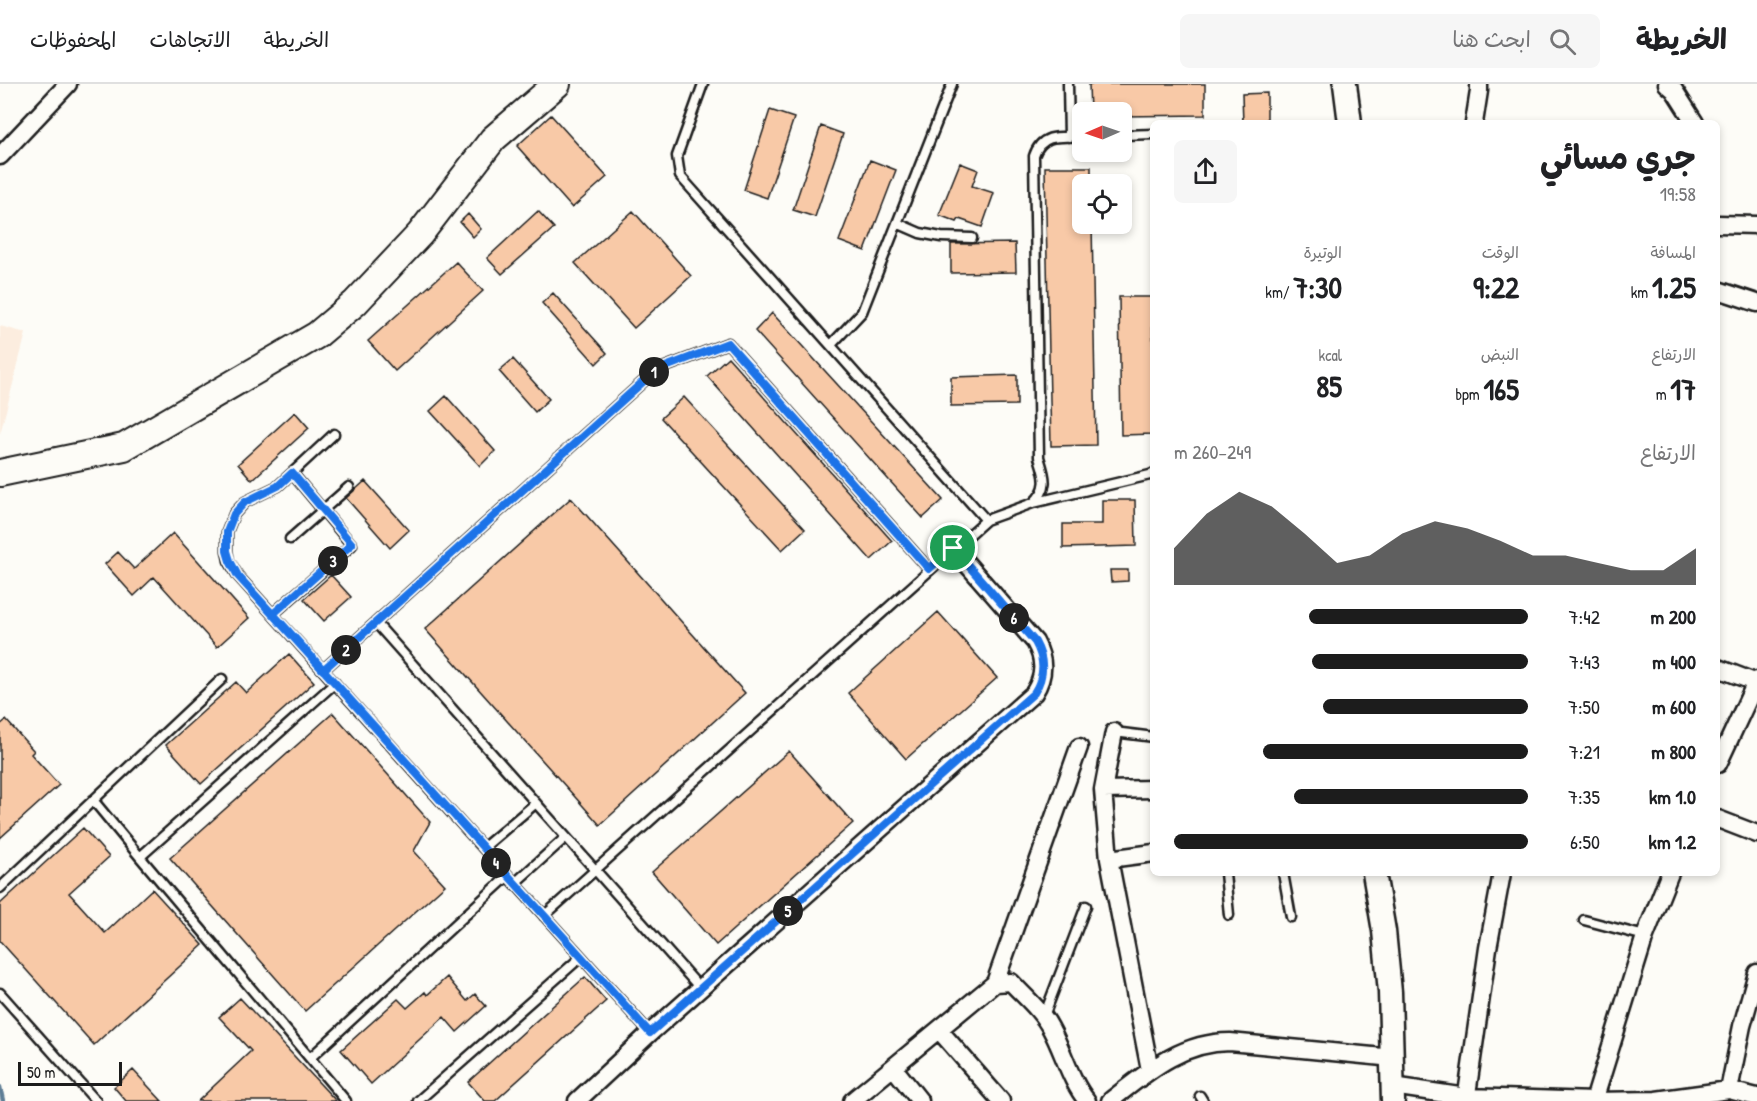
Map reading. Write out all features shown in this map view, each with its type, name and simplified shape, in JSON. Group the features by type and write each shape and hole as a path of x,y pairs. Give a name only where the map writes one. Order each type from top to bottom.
{"main road":[{"path":"0,473 124,447 317,334 355,303 420,234 493,139 557,84"},
{"path":"1345,84 1350,120"},
{"path":"1375,876 1384,931 1390,992 1393,1058 1391,1097"}],"street":[{"path":"0,156 68,84"},
{"path":"1474,120 1479,84"},
{"path":"1667,84 1674,90 1693,120"},
{"path":"1720,224 1757,225"},
{"path":"1720,291 1757,303"},
{"path":"577,1101 1038,686 1043,663 1035,642 953,548"},
{"path":"1720,669 1757,682 1720,760"},
{"path":"1114,732 1103,790 1109,859 1150,1070"},
{"path":"852,1101 995,983 1079,747"},
{"path":"1103,790 1150,789"},
{"path":"1720,820 1757,834"},
{"path":"1109,859 1150,854"},
{"path":"1466,1099 1488,948 1501,876"},
{"path":"1593,1101 1645,936 1669,876"},
{"path":"1729,1090 1742,1026 1757,973"},
{"path":"995,983 1011,982 1043,1017 1051,1028 1078,1089 1088,1101"},
{"path":"939,1030 1001,1101"},
{"path":"1110,1101 1150,1070 1184,1051 1213,1042 1393,1058"},
{"path":"893,1067 920,1101"},
{"path":"1391,1097 1656,1100 1729,1090 1757,1096"}],"lane":[{"path":"703,84 677,156 680,176 986,520"},
{"path":"831,345 862,312 952,84"},
{"path":"1033,503 1040,497 1045,487 1040,457 1034,156 1037,147 1046,140 1069,137 1068,84"},
{"path":"1132,135 1150,134"},
{"path":"897,223 920,233 941,237 972,238"},
{"path":"323,670 655,371 728,343 929,569"},
{"path":"334,434 278,486 245,502 234,514 227,532 227,551 230,561 238,576 650,1033"},
{"path":"273,614 352,544 292,473"},
{"path":"544,915 986,520 1033,503 1150,476"},
{"path":"290,539 350,487"},
{"path":"376,623 700,988"},
{"path":"0,888 222,679"},
{"path":"140,857 335,683"},
{"path":"1114,732 1150,736"},
{"path":"93,800 346,1101"},
{"path":"483,848 536,803"},
{"path":"310,1058 511,880 566,837"},
{"path":"1225,876 1229,915"},
{"path":"1284,876 1291,917"},
{"path":"1043,1017 1086,906"},
{"path":"1584,920 1645,936"},
{"path":"418,1101 581,957"},
{"path":"0,993 96,1101"}],"shaded area":[{"path":"0,326 26,333 0,434"}],"building":[{"path":"1089,84 1205,84 1205,115 1132,116 1132,102 1090,102"},
{"path":"1267,93 1267,120 1243,120 1242,94"},
{"path":"770,110 794,118 767,198 744,190"},
{"path":"551,115 607,177 572,208 517,146"},
{"path":"821,126 843,134 815,217 793,210"},
{"path":"870,160 896,170 865,251 839,241"},
{"path":"960,163 978,170 972,186 994,193 982,227 959,219 957,222 939,215"},
{"path":"1045,167 1091,167 1091,174 1072,174 1072,234 1092,234 1096,445 1051,446"},
{"path":"538,211 554,228 502,274 487,258"},
{"path":"633,211 691,276 634,328 575,263"},
{"path":"468,214 481,229 473,237 460,222"},
{"path":"1015,243 1016,272 951,273 951,244"},
{"path":"456,262 483,291 395,371 368,341"},
{"path":"553,293 607,353 596,364 542,303"},
{"path":"1119,297 1150,297 1150,434 1121,435"},
{"path":"772,313 943,500 923,518 755,331"},
{"path":"728,357 892,541 871,560 707,376"},
{"path":"513,359 549,399 535,412 499,371"},
{"path":"1017,375 1017,405 951,406 951,377"},
{"path":"446,396 495,451 480,466 430,411"},
{"path":"684,397 805,529 782,550 661,418"},
{"path":"295,412 309,428 252,480 238,464"},
{"path":"365,481 409,530 390,548 346,498"},
{"path":"571,498 745,693 600,825 425,629"},
{"path":"1102,500 1135,500 1136,546 1063,548 1063,524 1102,524"},
{"path":"173,533 249,618 217,647 154,577 134,596 105,564 118,552 134,569"},
{"path":"1110,570 1128,570 1128,581 1111,582"},
{"path":"331,575 351,597 324,621 304,599"},
{"path":"938,612 997,678 906,759 848,693"},
{"path":"289,654 314,682 201,784 166,745 236,682 246,693"},
{"path":"333,713 430,822 414,851 445,885 305,1011 170,858"},
{"path":"6,720 34,751 31,754 59,785 0,838 0,725"},
{"path":"789,751 853,823 716,945 652,872"},
{"path":"83,828 109,857 69,893 105,933 152,889 203,945 94,1045 0,941 0,904"},
{"path":"447,977 467,1001 475,994 486,1006 457,1032 444,1017 371,1084 341,1050 398,999 407,1008 425,992 427,995"},
{"path":"585,977 606,1001 495,1101 485,1101 468,1082"},
{"path":"240,998 336,1101 198,1101 251,1051 219,1017"},
{"path":"133,1070 162,1101 126,1101 114,1087"}],"waterway":[{"path":"0,1087 3,1101"}],"route":[{"path":"953,548 929,569 728,343 655,371 323,670 238,576 227,551 227,532 234,514 245,502 278,486 292,473 352,544 273,614 650,1033 1034,693 1042,676 1043,663 1035,642 953,548"}]}
